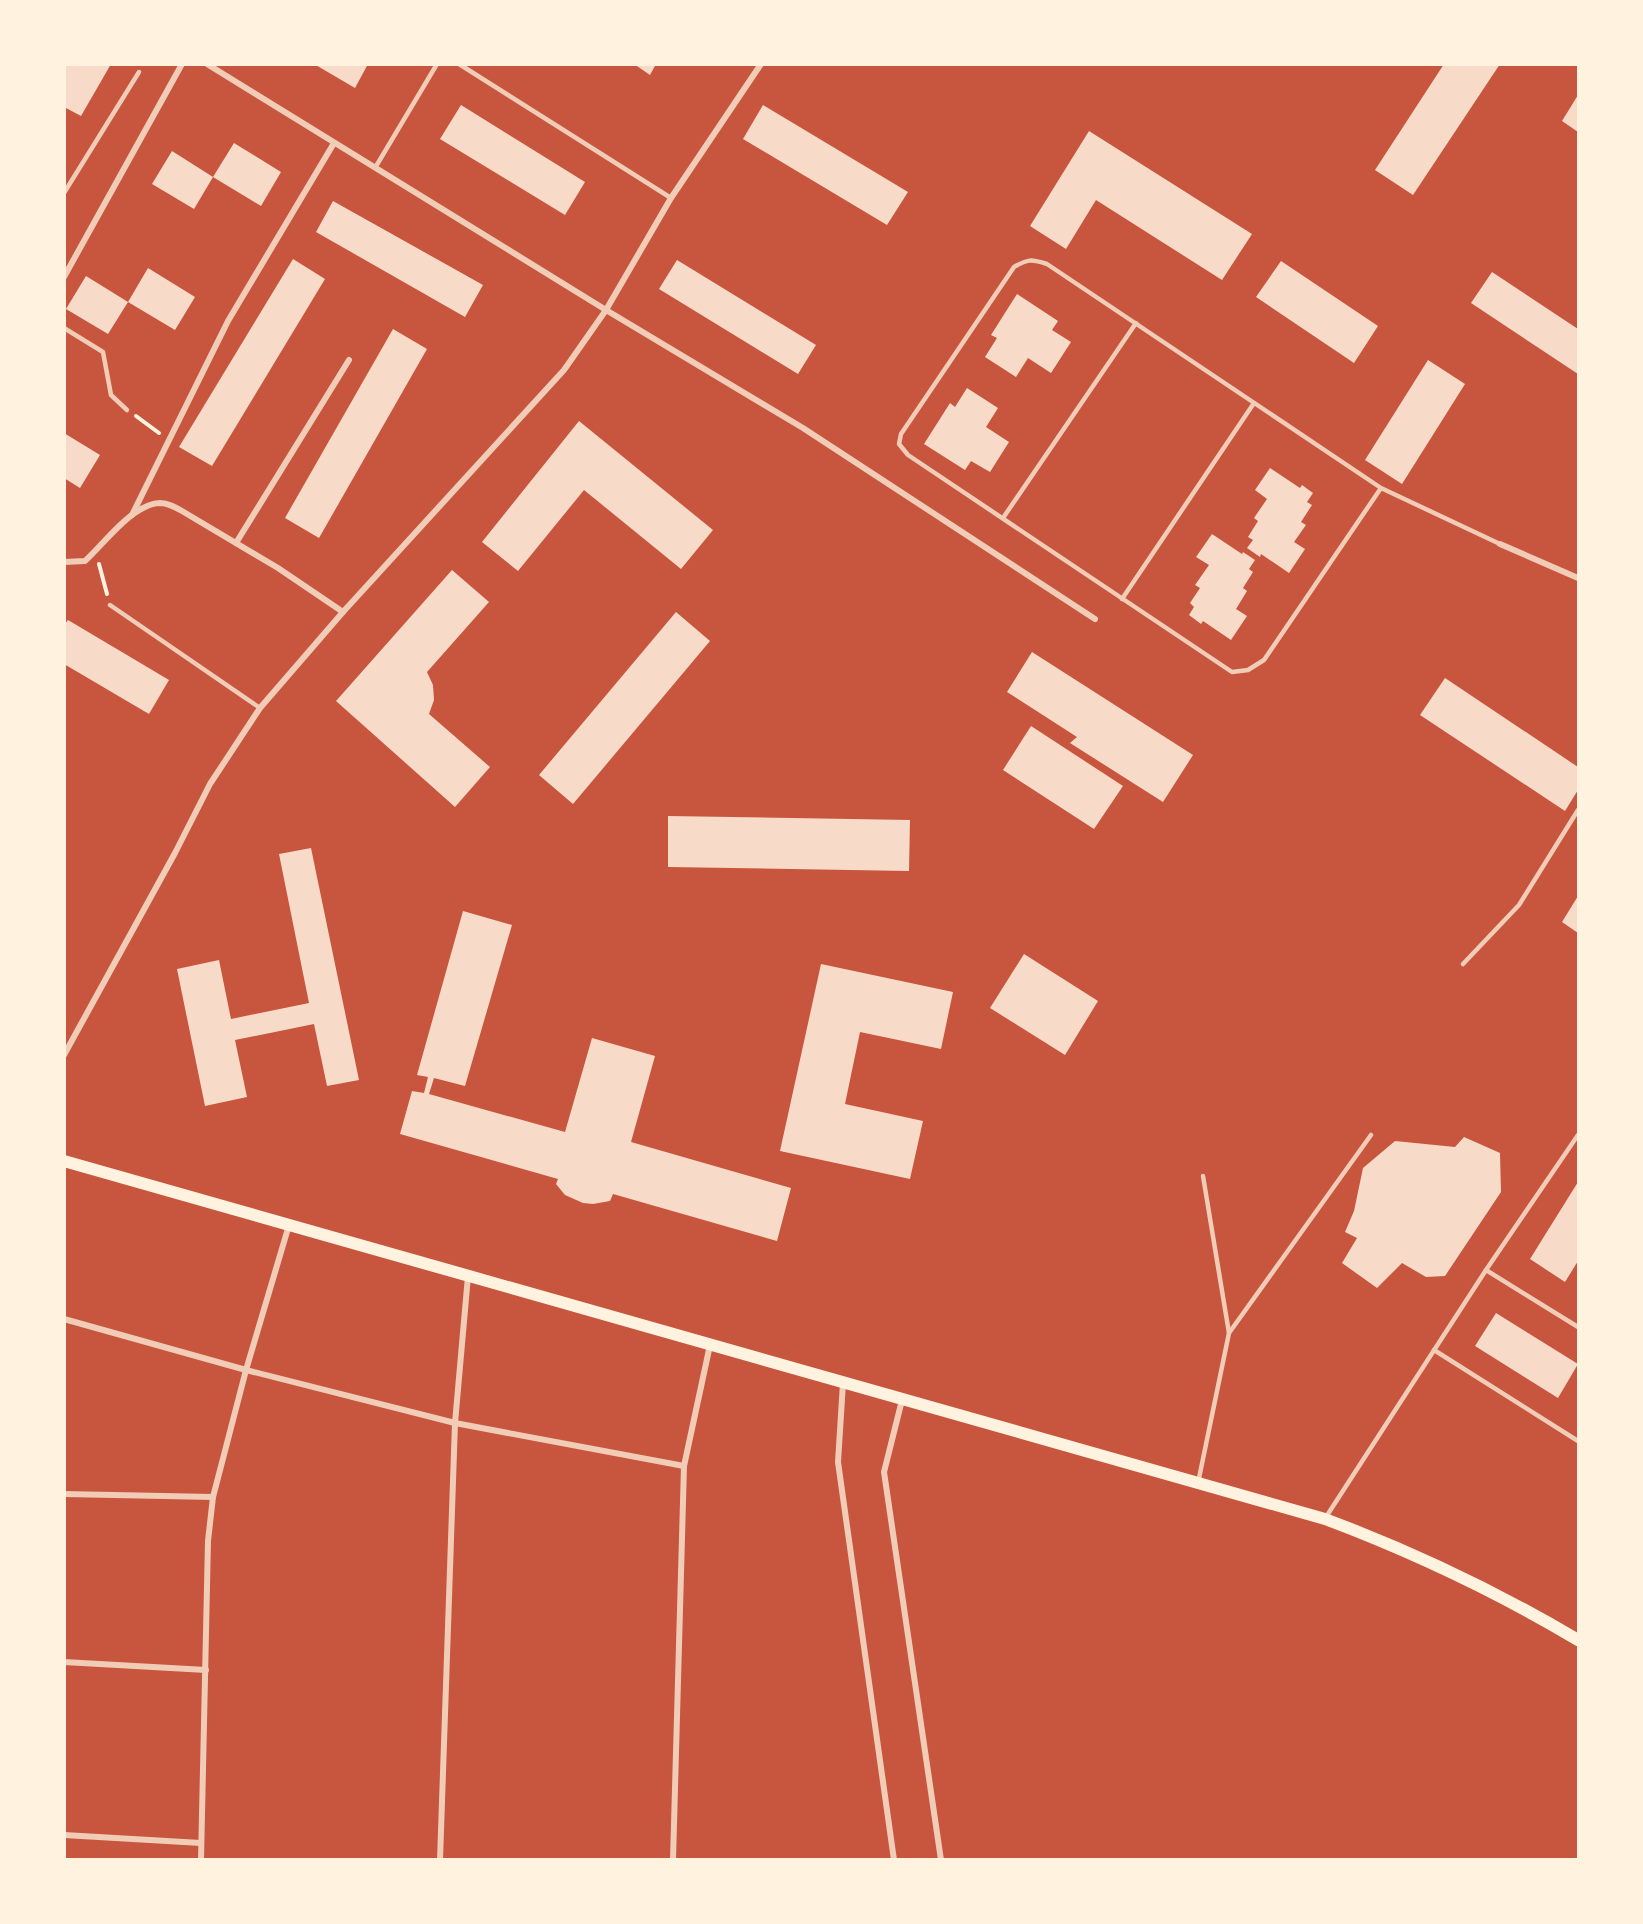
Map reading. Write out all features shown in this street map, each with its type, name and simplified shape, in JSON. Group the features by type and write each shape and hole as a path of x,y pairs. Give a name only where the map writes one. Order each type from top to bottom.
{"main road":[{"path":"64,1161 1325,1519 1446,1569 1510,1601 1578,1640"}],"street":[{"path":"64,277 182,64"},
{"path":"207,64 606,310 803,428 1095,619"},
{"path":"64,1054 170,863 210,784 261,708 343,612 564,370 606,310 671,198 761,64"},
{"path":"64,562 85,561 132,514 228,321 334,142"},
{"path":"236,543 350,360"},
{"path":"132,514 151,505 161,503 171,505 278,568 343,612"},
{"path":"1500,544 1578,578"},
{"path":"201,1860 208,1541 213,1497 246,1370 289,1226"},
{"path":"440,1860 454,1423 468,1275"},
{"path":"64,1319 246,1370 454,1423 684,1466"},
{"path":"673,1860 684,1466 710,1344"},
{"path":"843,1383 838,1462 894,1860"},
{"path":"902,1400 884,1472 941,1860"},
{"path":"64,1494 213,1497"},
{"path":"64,1662 206,1670"},
{"path":"64,1835 201,1843"}],"lane":[{"path":"375,168 437,64"},
{"path":"459,64 671,198"},
{"path":"64,193 139,72"},
{"path":"1381,488 1263,660 1248,670 1232,672 908,455 898,444 901,434 1014,267 1027,260 1047,264 1381,488 1500,544"},
{"path":"1003,518 1136,323"},
{"path":"64,328 103,352 111,395 127,411"},
{"path":"1122,599 1254,403"},
{"path":"110,605 261,708"},
{"path":"1463,964 1519,905 1578,810"},
{"path":"1229,1333 1371,1135"},
{"path":"1325,1519 1486,1270 1578,1135"},
{"path":"1198,1483 1229,1333 1203,1176"},
{"path":"1486,1270 1578,1327"},
{"path":"1434,1350 1577,1440 1578,1432"}],"path":[{"path":"127,411 169,441"},
{"path":"96,551 110,605"}],"building":[{"path":"64,64 111,64 81,116 64,107"},
{"path":"314,64 368,64 355,88"},
{"path":"634,64 656,64 650,75"},
{"path":"1444,64 1500,64 1413,195 1375,170"},
{"path":"1578,95 1578,132 1562,121"},
{"path":"461,105 585,182 565,215 440,139"},
{"path":"763,105 908,192 887,225 743,139"},
{"path":"1089,131 1252,234 1222,280 1096,200 1066,249 1030,226"},
{"path":"234,143 281,172 261,206 213,177"},
{"path":"172,151 213,177 194,209 152,184"},
{"path":"333,201 483,285 465,317 316,232"},
{"path":"293,259 325,279 212,466 179,447"},
{"path":"677,260 816,345 798,374 659,289"},
{"path":"1281,261 1378,326 1354,363 1256,297"},
{"path":"148,268 195,297 175,330 128,302"},
{"path":"1492,272 1578,329 1578,374 1471,303"},
{"path":"86,276 128,302 108,334 66,309"},
{"path":"1017,294 1058,321 1052,330 1071,342 1051,373 1028,358 1016,377 985,357 997,338 991,335"},
{"path":"393,329 427,349 319,538 285,518"},
{"path":"1428,360 1465,384 1402,484 1365,460"},
{"path":"967,388 998,408 986,427 1009,442 990,472 971,461 965,470 924,444 950,403 955,407"},
{"path":"579,421 713,530 681,569 584,490 518,571 482,542"},
{"path":"64,433 100,455 80,488 64,478"},
{"path":"1270,468 1300,488 1302,485 1313,493 1307,502 1312,505 1301,522 1306,525 1294,542 1305,549 1289,573 1261,554 1260,557 1247,548 1253,540 1248,537 1258,521 1254,518 1267,499 1255,490"},
{"path":"1212,534 1255,560 1249,569 1253,572 1243,588 1247,591 1236,609 1247,616 1231,640 1203,621 1201,624 1189,615 1194,607 1190,603 1200,588 1195,585 1209,565 1196,557"},
{"path":"452,570 489,602 427,672 433,685 434,700 429,714 490,767 455,807 336,701"},
{"path":"676,612 710,641 573,804 539,775"},
{"path":"68,620 169,680 149,714 64,664 64,625"},
{"path":"1032,652 1193,755 1163,802 1070,743 1077,737 1007,692"},
{"path":"1445,678 1578,767 1578,790 1565,811 1420,715"},
{"path":"1031,726 1123,786 1094,829 1003,770"},
{"path":"668,816 910,820 909,871 668,867"},
{"path":"311,848 359,1080 327,1086 314,1024 235,1040 247,1097 205,1106 177,969 219,960 231,1019 309,1003 279,854"},
{"path":"1578,896 1578,933 1562,922"},
{"path":"463,911 512,925 465,1086 434,1078 429,1094 565,1132 592,1038 655,1056 631,1142 791,1188 777,1241 613,1194 610,1201 583,1203 565,1195 556,1184 558,1179 400,1134 412,1091 424,1093 428,1077 417,1075"},
{"path":"1024,954 1098,1001 1065,1055 990,1008"},
{"path":"821,964 953,992 941,1049 860,1032 845,1104 923,1121 910,1179 780,1151"},
{"path":"1464,1137 1500,1153 1501,1192 1445,1276 1426,1277 1402,1263 1377,1288 1342,1263 1357,1238 1345,1232 1354,1211 1363,1168 1395,1141 1455,1147"},
{"path":"1578,1182 1578,1261 1565,1282 1530,1259"},
{"path":"1496,1313 1578,1364 1558,1398 1475,1346"}]}
